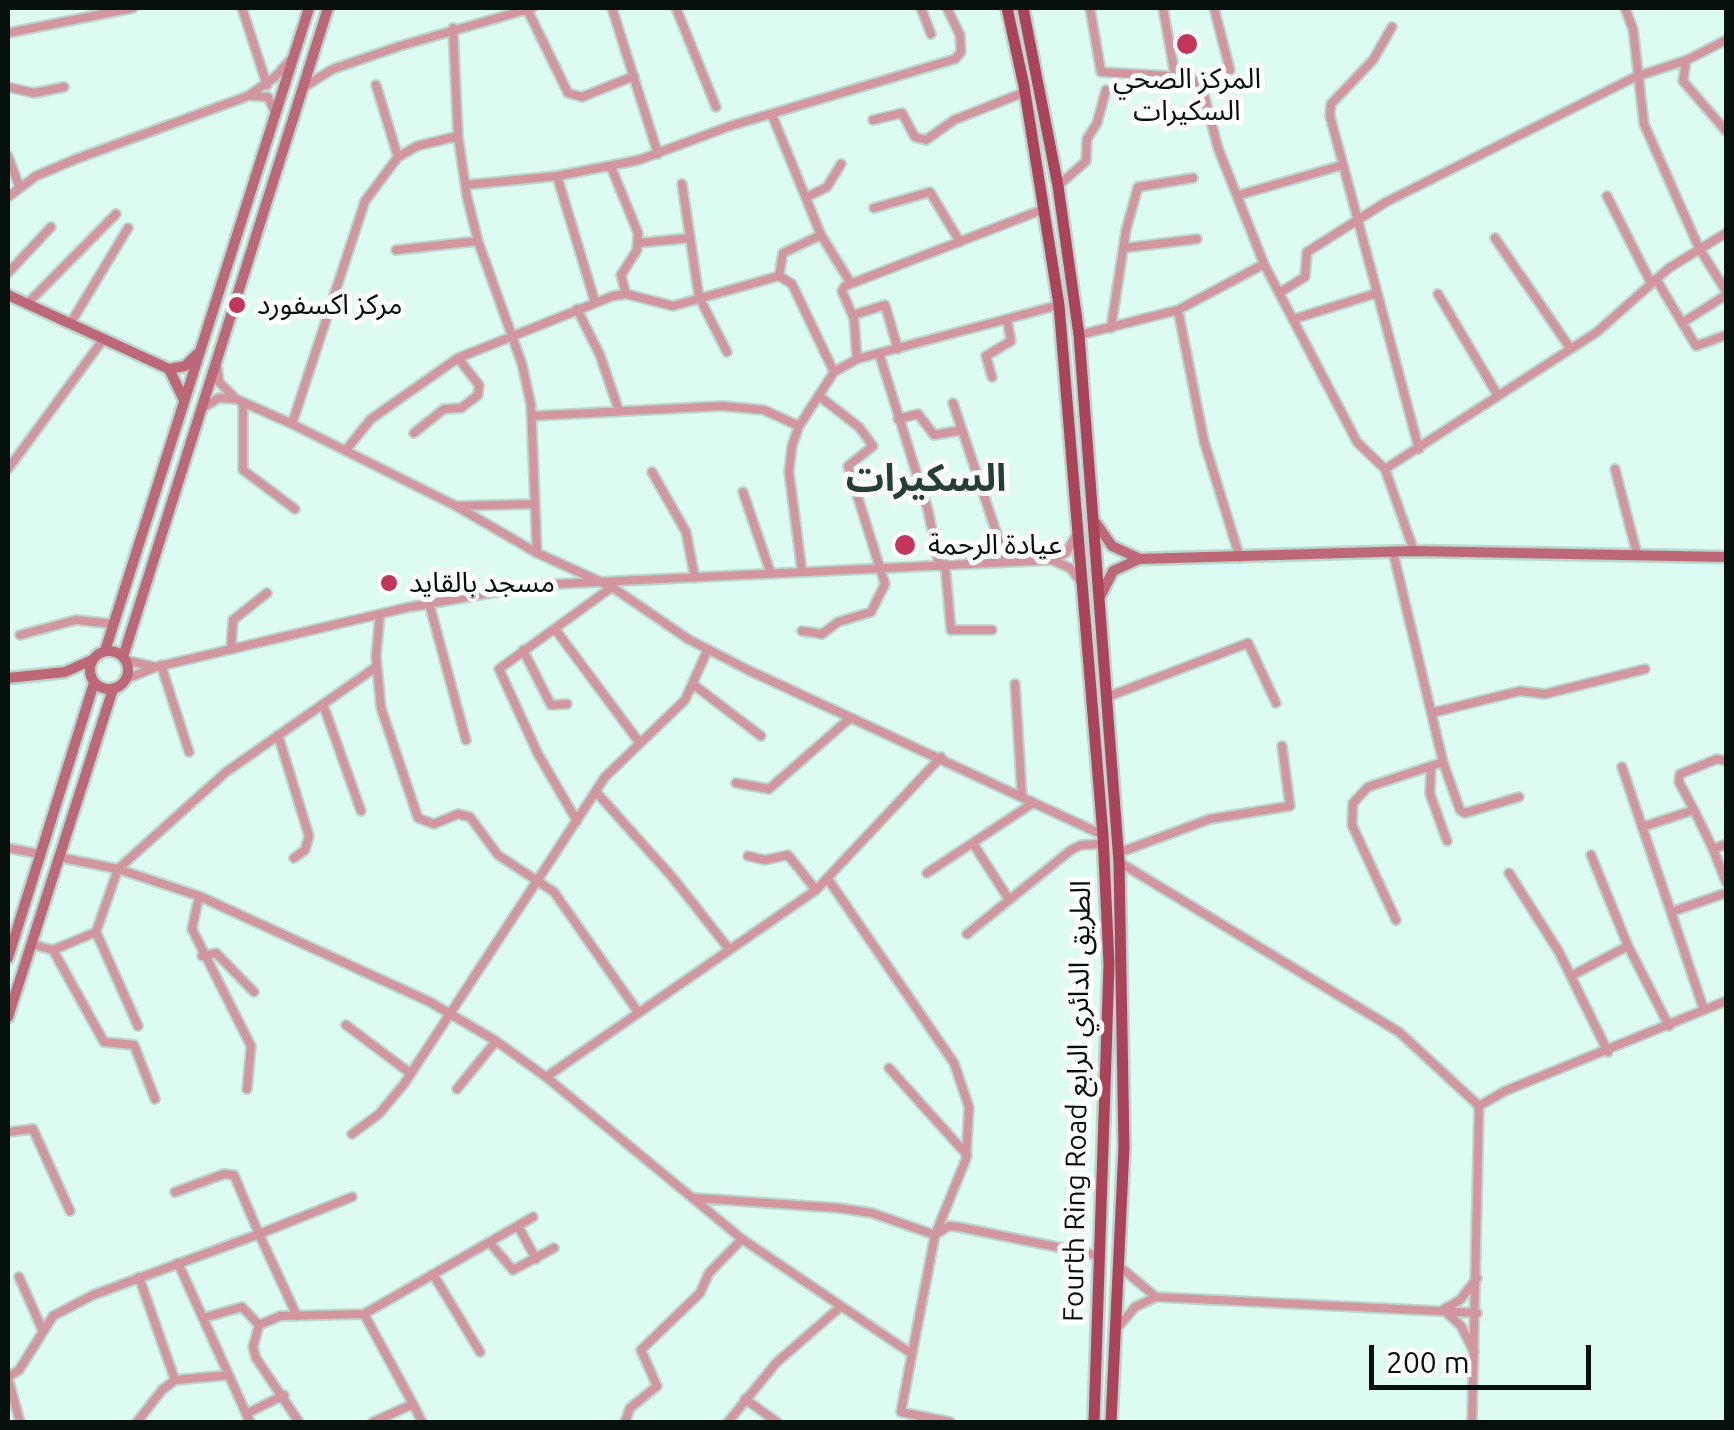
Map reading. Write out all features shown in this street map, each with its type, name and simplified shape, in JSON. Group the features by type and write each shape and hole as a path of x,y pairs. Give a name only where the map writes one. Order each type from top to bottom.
{"main road":[{"path":"8,678 54,674 105,651 309,8"},
{"path":"8,1016 113,690 126,679 124,658 328,8"},
{"name":"Fourth Ring Road الطريق الدائري الرابع","path":"1006,8 1025,92 1059,305 1116,964 1120,1266 1111,1422"},
{"name":"Fourth Ring Road الطريق الدائري الرابع","path":"1023,8 1058,186 1079,335 1118,857 1094,1422"},
{"path":"8,295 169,370 179,382 184,404"},
{"path":"169,370 185,366 200,351"},
{"path":"1092,515 1112,546 1139,559"},
{"path":"1100,605 1113,571 1139,559 1414,551 1726,557"},
{"path":"105,651 124,658"},
{"path":"8,958 93,682 92,660"},
{"path":"54,674 113,690"}],"street":[{"path":"55,8 60,22"},
{"path":"8,34 133,8"},
{"path":"242,8 267,84"},
{"path":"304,87 333,69 501,11 530,8 568,93 582,96 634,76"},
{"path":"612,8 658,154"},
{"path":"676,8 716,107"},
{"path":"921,8 931,34"},
{"path":"465,185 610,167 955,59 961,52 960,35 947,8"},
{"path":"1090,8 1101,72 1175,75 1198,81 1230,70 1214,8"},
{"path":"1163,8 1175,75"},
{"path":"1625,8 1635,42 1644,124 1700,248 1726,293 1682,323"},
{"path":"1392,27 1372,60 1331,104 1330,116 1419,449"},
{"path":"452,28 465,185 478,241 512,334 532,416 537,554"},
{"path":"1279,293 1305,278 1307,252 1358,218 1636,77 1686,61 1726,40"},
{"path":"8,197 19,186 76,159 248,96 267,84 296,51"},
{"path":"313,54 333,69"},
{"path":"1686,61 1683,81 1726,131"},
{"path":"1198,81 1218,148 1264,264 1357,442 1385,470 1414,551"},
{"path":"376,85 398,158"},
{"path":"8,87 34,93 64,86"},
{"path":"1058,186 1086,161 1087,139 1097,122 1106,90"},
{"path":"873,120 902,113 915,138 926,140 954,120 1025,92"},
{"path":"248,96 268,97 275,116"},
{"path":"772,115 821,235 850,282"},
{"path":"292,424 356,219 377,182 398,158 417,146 458,136"},
{"path":"8,156 19,186"},
{"path":"807,197 827,188 841,164"},
{"path":"1239,194 1344,166"},
{"path":"610,167 638,243 621,274 626,294"},
{"path":"557,176 595,302"},
{"path":"1110,328 1138,187 1192,178"},
{"path":"682,184 698,297 727,352"},
{"path":"874,208 930,192 960,242"},
{"path":"1607,196 1696,346 1726,334"},
{"path":"857,359 852,315 842,291 850,282 1044,208"},
{"path":"27,304 116,214"},
{"path":"8,273 51,227"},
{"path":"70,324 128,228"},
{"path":"1385,470 1614,320 1654,281 1726,233"},
{"path":"780,276 783,253 821,235"},
{"path":"638,243 690,238"},
{"path":"1495,238 1570,348"},
{"path":"1124,248 1197,240"},
{"path":"396,250 478,241"},
{"path":"1079,335 1178,310 1264,264"},
{"path":"346,450 372,419 458,358 595,302 626,294 663,307 780,276 792,284 834,372"},
{"path":"1294,318 1377,292"},
{"path":"1438,294 1497,394"},
{"path":"852,315 885,305 898,349"},
{"path":"802,572 790,472 799,426 834,372 857,359 1059,305"},
{"path":"577,309 600,355 618,408"},
{"path":"1178,310 1204,441 1240,558"},
{"path":"992,377 986,356 1011,341 1007,318"},
{"path":"8,469 102,341"},
{"path":"879,353 928,510 942,564 952,630 992,630"},
{"path":"217,358 219,382 239,401 242,470 295,509"},
{"path":"414,433 444,409 460,408 478,395 480,384 458,358"},
{"path":"802,631 822,634 838,622 871,612 885,584 848,466 873,446 859,427 819,396"},
{"path":"200,410 219,398 239,401 292,424 456,506 537,554 608,586 708,650 849,719 941,757 1103,840"},
{"path":"953,403 1006,561"},
{"path":"532,416 618,408 747,408 785,417 799,426"},
{"path":"898,419 918,414 934,435 962,430"},
{"path":"1615,469 1637,554"},
{"path":"652,472 686,532 695,578"},
{"path":"743,492 771,574"},
{"path":"456,506 533,504"},
{"path":"1052,560 1071,547 1078,523"},
{"path":"1392,552 1435,712 1443,762 1461,813 1519,796"},
{"path":"126,679 158,666 231,648 502,589 1052,560 1070,568 1083,588"},
{"path":"577,821 546,769 500,674 501,665 555,629 608,586"},
{"path":"231,648 233,620 267,593"},
{"path":"430,603 447,682 466,740"},
{"path":"380,614 376,667 380,708 418,818 434,824 467,814 498,855 554,892 638,1012"},
{"path":"20,635 76,620 114,624"},
{"path":"555,629 639,742"},
{"path":"1106,698 1248,643 1276,703"},
{"path":"523,650 550,705 567,704"},
{"path":"352,1134 379,1114 410,1073 615,765 672,713 694,684 708,650"},
{"path":"124,658 158,666"},
{"path":"158,666 189,752"},
{"path":"138,1026 96,932 118,869 196,797 376,667"},
{"path":"1435,712 1520,690 1545,694 1646,670"},
{"path":"694,684 761,736"},
{"path":"1015,684 1022,798"},
{"path":"324,707 361,811"},
{"path":"736,782 769,789 849,719"},
{"path":"278,735 309,836 304,850 294,858"},
{"path":"1118,857 1210,820 1290,806 1282,746"},
{"path":"546,1077 816,890 941,757"},
{"path":"1726,761 1717,759 1680,774 1679,782 1726,882"},
{"path":"1396,920 1372,872 1351,814 1358,794 1368,787 1432,769 1443,762"},
{"path":"1622,767 1704,1010"},
{"path":"1432,769 1430,794 1447,842"},
{"path":"597,793 729,949"},
{"path":"927,873 1033,803"},
{"path":"1642,827 1694,810"},
{"path":"968,934 1071,850 1103,840"},
{"path":"1712,849 1726,844"},
{"path":"974,845 1008,898"},
{"path":"8,848 40,854"},
{"path":"748,856 765,860 788,855 816,890"},
{"path":"1591,855 1628,946 1670,1026"},
{"path":"58,856 118,869 199,896 448,1012 546,1077 742,1239 912,1354"},
{"path":"1118,857 1399,1032 1480,1106 1472,1422"},
{"path":"1509,873 1572,976 1608,1052"},
{"path":"828,879 954,1063 969,1107 967,1155 936,1235 899,1422"},
{"path":"1671,912 1726,893"},
{"path":"199,896 190,921 202,956 251,1046 246,1089"},
{"path":"31,944 53,950 96,932"},
{"path":"1572,976 1628,946"},
{"path":"53,950 104,1042 134,1045 155,1099"},
{"path":"202,956 216,954 254,992"},
{"path":"1480,1106 1505,1091 1726,1001"},
{"path":"346,1026 410,1073"},
{"path":"457,1089 496,1042"},
{"path":"890,1068 967,1155"},
{"path":"8,1132 24,1126 33,1129 70,1211"},
{"path":"175,1192 224,1174 234,1175 297,1316"},
{"path":"20,1422 8,1378 19,1370 53,1316 139,1277 352,1196"},
{"path":"696,1198 872,1212 936,1235"},
{"path":"300,1422 256,1358 252,1346 259,1325 266,1319 364,1314 533,1217"},
{"path":"518,1226 536,1259"},
{"path":"936,1235 949,1226 959,1227 1102,1256"},
{"path":"625,1422 630,1408 657,1386 641,1350 700,1294 709,1273 742,1239"},
{"path":"490,1243 510,1270 554,1248"},
{"path":"178,1262 248,1418 284,1395"},
{"path":"1120,1266 1156,1297"},
{"path":"434,1274 480,1352"},
{"path":"19,1276 42,1329"},
{"path":"139,1277 175,1380"},
{"path":"1443,1312 1460,1300 1477,1278"},
{"path":"1116,1331 1134,1306 1156,1297 1477,1313"},
{"path":"203,1318 242,1307 259,1325"},
{"path":"728,1422 776,1363 840,1308"},
{"path":"1443,1312 1461,1326 1475,1353"},
{"path":"364,1314 422,1422"},
{"path":"137,1422 175,1380 229,1375"},
{"path":"745,1399 777,1422"},
{"path":"374,1422 413,1404"},
{"path":"901,1412 950,1422"}],"place":[{"name":"المركز الصحي السكيرات","path":"1187,44"},
{"name":"مركز اكسفورد","path":"237,305"},
{"name":"عيادة الرحمة","path":"905,545"},
{"name":"مسجد بالقايد","path":"389,583"}],"district":[{"name":"السكيرات","path":"926,478"}]}
